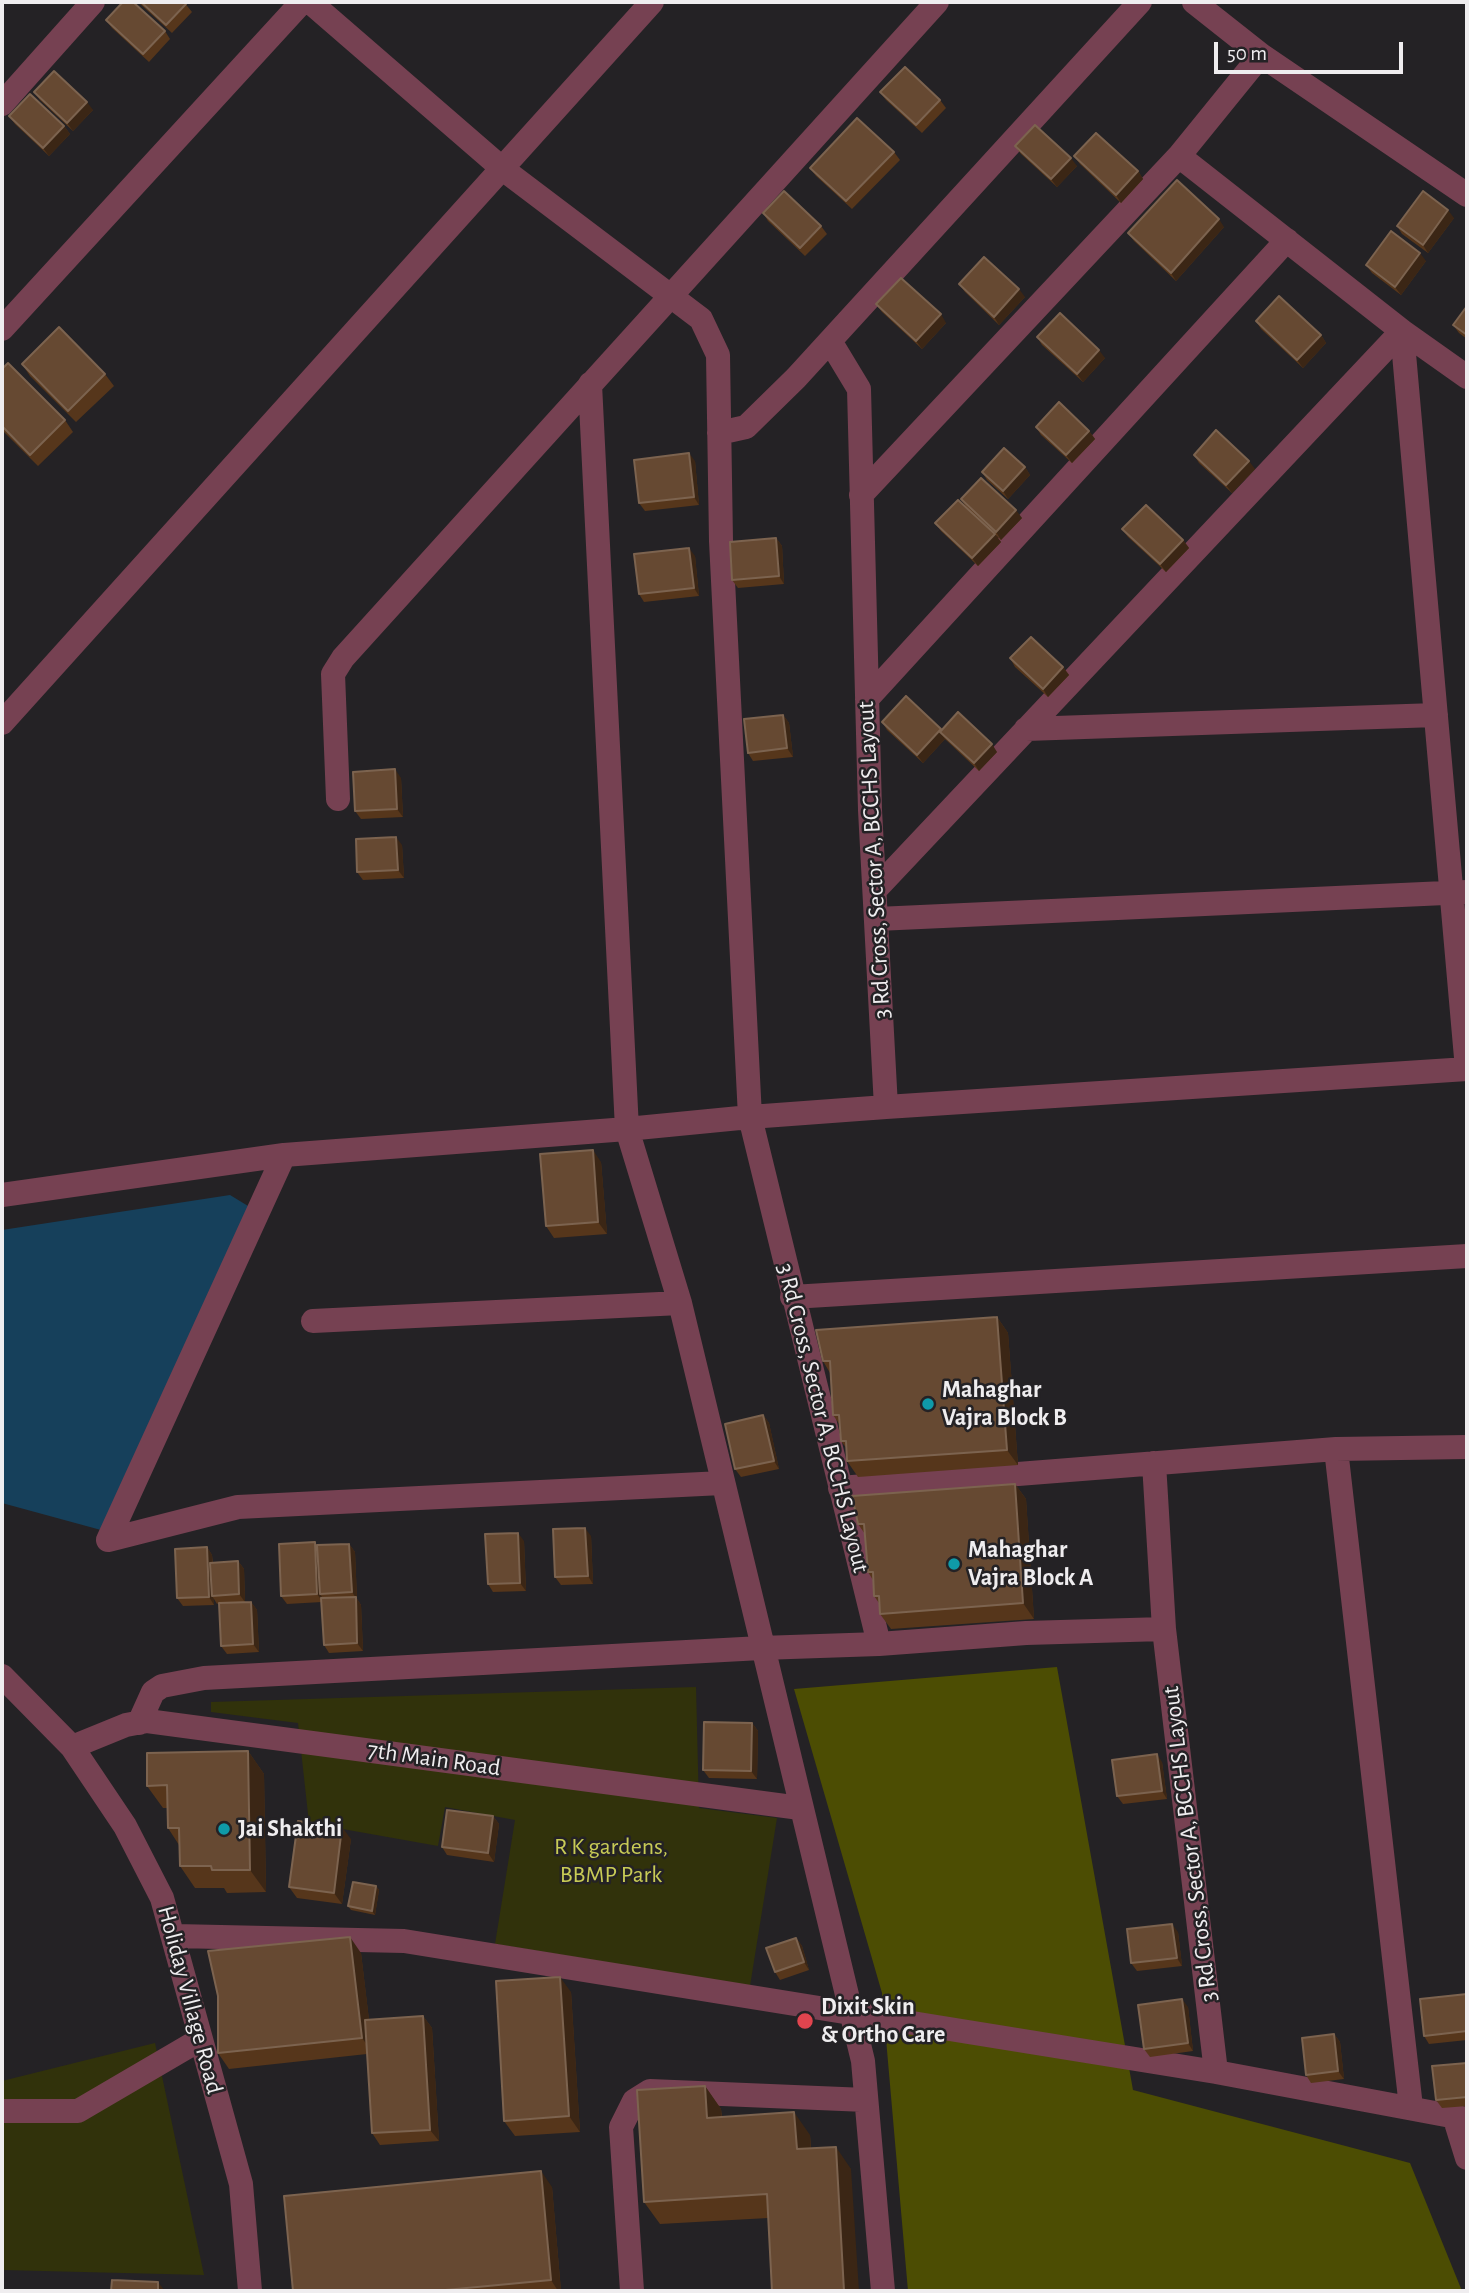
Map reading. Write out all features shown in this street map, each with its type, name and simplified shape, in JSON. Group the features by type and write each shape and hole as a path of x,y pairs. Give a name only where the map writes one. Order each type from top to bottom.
{"street":[{"path":"2,104 93,2"},
{"path":"2,329 302,2"},
{"name":"3 Rd Cross, Sector A, BCCHS Layout","path":"310,2 504,170 671,299 701,319 718,355 721,541 750,1117 879,1644"},
{"path":"2,723 504,170 652,2"},
{"path":"338,799 333,674 343,658 590,384 671,299 937,2"},
{"path":"719,433 746,427 830,341 1140,2"},
{"path":"1194,2 1261,55 1467,195"},
{"path":"861,495 1179,156 1261,55"},
{"path":"1179,156 1402,331 1467,377"},
{"path":"867,699 1287,240"},
{"path":"2,1195 284,1154 886,1107 1467,1069 1460,892 1436,715 1402,331"},
{"path":"875,890 1402,331"},
{"name":"3 Rd Cross, Sector A, BCCHS Layout","path":"830,341 859,389 867,699 886,1107"},
{"path":"590,384 627,1129 680,1303 761,1648 863,2061 883,2291"},
{"path":"1026,729 1436,715"},
{"path":"877,919 1460,892"},
{"path":"284,1154 108,1540 238,1507 722,1483"},
{"path":"792,1297 1467,1256"},
{"path":"313,1321 680,1303"},
{"path":"840,1488 1336,1449 1467,1447"},
{"path":"1336,1449 1411,2107"},
{"name":"3 Rd Cross, Sector A, BCCHS Layout","path":"1154,1463 1164,1629 1216,2072"},
{"path":"139,1723 153,1692 162,1686 204,1678 879,1644 1026,1633 1164,1629"},
{"name":"Holiday Village Road","path":"2,1676 72,1747 125,1826 162,1898 175,1936 241,2184 250,2291"},
{"name":"7th Main Road","path":"72,1747 126,1725 174,1725 800,1808"},
{"path":"175,1936 404,1941 1216,2072 1460,2118 1467,2158"},
{"path":"2,2111 78,2111 201,2039"},
{"path":"632,2291 621,2127 634,2101 650,2091 866,2100"}],"green space":[{"name":"R K gardens, BBMP Park","path":"696,1687 699,1808 777,1818 750,1986 495,1944 515,1820 445,1807 438,1846 309,1823 298,1723 211,1712 211,1702"},
{"path":"155,2043 204,2275 2,2270 2,2081"}],"shaded area":[{"path":"1057,1667 1133,2090 1410,2163 1462,2291 908,2291 882,1993 794,1689"}],"water":[{"path":"230,1195 253,1209 101,1530 2,1503 2,1230"}],"building":[{"path":"123,2 133,2 165,31 143,54 106,20"},
{"path":"141,2 184,2 186,4 166,25"},
{"path":"905,67 940,100 916,125 880,92"},
{"path":"54,71 87,102 67,123 34,92"},
{"path":"30,94 64,126 43,148 9,116"},
{"path":"857,118 894,152 846,201 810,168"},
{"path":"1035,125 1071,158 1051,179 1015,146"},
{"path":"1096,133 1138,171 1116,195 1074,156"},
{"path":"1177,180 1219,219 1171,273 1128,233"},
{"path":"784,191 821,226 800,248 763,213"},
{"path":"1423,191 1448,210 1423,245 1397,226"},
{"path":"1391,231 1420,253 1395,287 1366,265"},
{"path":"984,257 1019,289 994,317 959,284"},
{"path":"901,278 941,314 916,341 876,304"},
{"path":"1279,296 1321,335 1297,360 1256,321"},
{"path":"1467,306 1467,335 1453,325"},
{"path":"1060,313 1099,350 1077,374 1037,337"},
{"path":"59,327 105,374 68,411 22,364"},
{"path":"8,363 65,420 30,455 2,426 2,369"},
{"path":"1059,402 1089,431 1066,455 1036,427"},
{"path":"1216,430 1249,461 1226,485 1194,455"},
{"path":"1004,448 1025,467 1003,491 982,472"},
{"path":"689,453 694,497 639,503 634,460"},
{"path":"981,478 1016,510 996,532 961,499"},
{"path":"958,500 995,534 972,558 935,523"},
{"path":"1146,505 1183,540 1160,564 1122,529"},
{"path":"776,538 779,576 732,580 730,542"},
{"path":"689,548 694,588 639,594 634,554"},
{"path":"1031,637 1063,667 1043,689 1010,658"},
{"path":"906,696 941,729 917,755 882,722"},
{"path":"958,712 992,744 974,763 940,732"},
{"path":"783,715 787,748 748,753 744,719"},
{"path":"395,769 397,809 355,811 353,772"},
{"path":"396,837 398,870 357,872 356,839"},
{"path":"593,1150 598,1222 546,1226 540,1154"},
{"name":"Mahaghar Vajra Block B","path":"997,1317 1007,1450 847,1461 846,1441 841,1441 839,1415 833,1415 830,1361 823,1361 816,1330"},
{"path":"763,1415 774,1461 735,1469 725,1424"},
{"name":"Mahaghar Vajra Block A","path":"1015,1484 1023,1603 880,1614 879,1596 874,1596 873,1572 868,1572 864,1524 858,1524 852,1496"},
{"path":"585,1528 588,1576 555,1577 553,1529"},
{"path":"518,1533 520,1583 488,1584 485,1534"},
{"path":"315,1542 317,1594 281,1596 279,1544"},
{"path":"349,1544 352,1592 320,1594 317,1545"},
{"path":"207,1547 209,1597 177,1598 175,1549"},
{"path":"238,1561 239,1594 212,1596 210,1563"},
{"path":"356,1597 357,1643 324,1645 321,1598"},
{"path":"251,1602 253,1644 221,1646 219,1603"},
{"path":"704,1722 752,1723 751,1771 703,1770"},
{"name":"Jai Shakthi","path":"248,1751 250,1870 212,1870 211,1866 180,1866 179,1828 168,1828 167,1785 147,1786 147,1753"},
{"path":"1157,1754 1162,1791 1117,1796 1112,1760"},
{"path":"447,1810 493,1816 488,1853 442,1847"},
{"path":"298,1821 342,1827 334,1893 289,1887"},
{"path":"353,1882 376,1886 372,1911 348,1906"},
{"path":"1172,1924 1177,1958 1131,1963 1127,1929"},
{"path":"350,1937 362,2038 218,2053 218,1996 208,1951"},
{"path":"796,1938 804,1962 775,1972 766,1948"},
{"path":"560,1977 569,2116 504,2121 496,1981"},
{"path":"1467,1994 1467,2031 1424,2036 1420,1999"},
{"path":"1182,1999 1188,2043 1144,2049 1138,2005"},
{"path":"423,2016 430,2130 372,2133 365,2020"},
{"path":"1334,2034 1338,2071 1306,2075 1302,2038"},
{"path":"1467,2063 1467,2097 1436,2100 1432,2066"},
{"path":"705,2086 707,2118 794,2112 797,2149 836,2147 844,2291 772,2291 767,2194 644,2202 637,2090"},
{"path":"541,2171 551,2280 435,2291 293,2291 284,2196"},
{"path":"112,2280 158,2282 158,2291 111,2291"}],"place":[{"name":"Mahaghar Vajra Block B","path":"928,1404"},
{"name":"Mahaghar Vajra Block A","path":"954,1564"},
{"name":"Jai Shakthi","path":"224,1829"},
{"name":"Dixit Skin & Ortho Care","path":"805,2021"}]}
